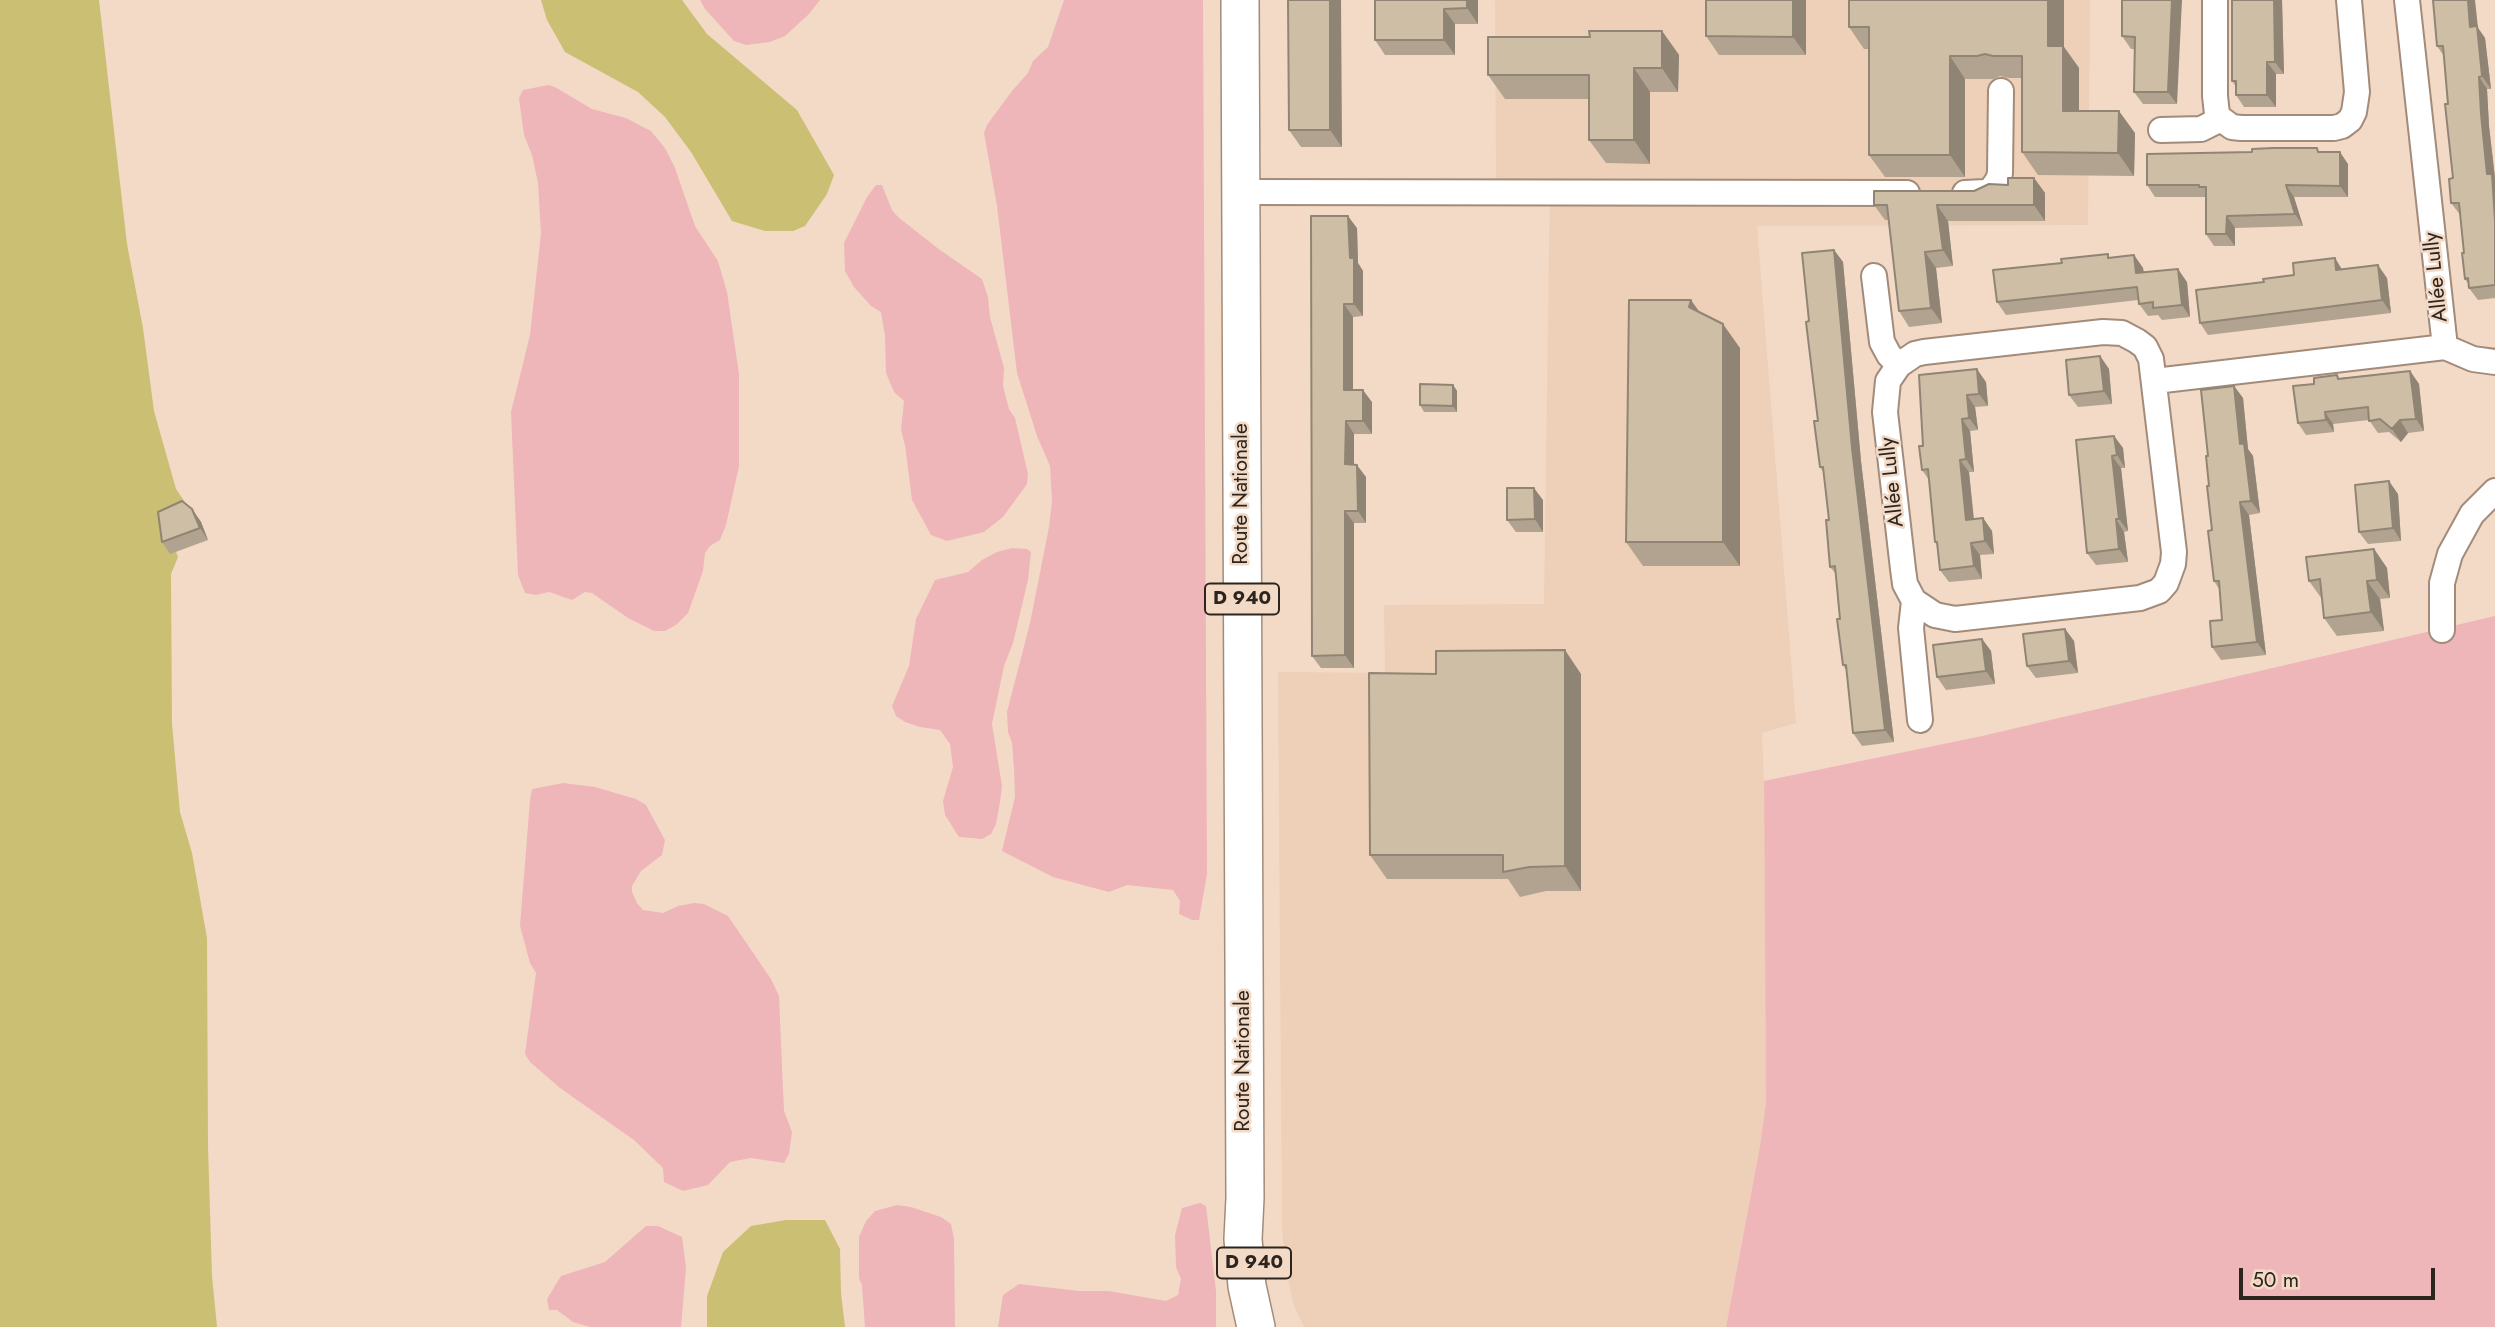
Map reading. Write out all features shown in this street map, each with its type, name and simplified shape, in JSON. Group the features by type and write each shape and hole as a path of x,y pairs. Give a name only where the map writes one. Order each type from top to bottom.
{"main road":[{"name":"Route Nationale","path":"1240,0 1245,1198"},
{"name":"D 940","path":"1245,1198 1244,1268 1256,1327"},
{"name":"D 940","path":"1245,1198 1254,1262 1272,1327"}],"street":[{"path":"2215,0 2217,114 2226,124 2241,128 2334,128 2350,120 2357,92 2349,0"},
{"name":"Allée Lully","path":"2155,381 2445,347 2407,0"},
{"path":"1241,192 1985,192 1991,190 2000,173 2001,91"},
{"path":"2161,130 2201,129 2221,119"},
{"path":"1874,276 1882,342 1899,365 1924,352 2113,332 2130,337 2145,347 2151,359 2155,381 2174,552 2170,575 2159,590 2140,598 1955,619 1935,615 1914,601"},
{"path":"2445,347 2473,359 2495,362"},
{"name":"Allée Lully","path":"1899,365 1888,381 1884,401 1905,584 1914,601 1911,628 1920,720"},
{"path":"2442,630 2441,591 2450,554 2472,514 2495,491"}],"shaded area":[{"path":"0,0 99,0 127,244 143,328 154,411 176,489 193,514 167,528 178,557 171,574 172,724 180,812 192,853 207,938 208,1146 212,1276 217,1327 0,1327"},
{"path":"541,0 682,0 707,34 797,110 834,175 827,194 805,226 793,231 765,231 732,221 691,152 665,117 638,92 565,52 547,20"},
{"path":"700,0 820,0 785,36 770,42 746,45 734,41"},
{"path":"1064,0 1203,0 1207,874 1199,920 1179,914 1180,901 1173,890 1127,885 1109,892 1053,877 1002,851 1015,797 1007,712 1030,623 1052,501 1050,466 1037,436 1017,373 997,206 984,133 987,125 1028,73 1033,61 1048,47"},
{"path":"1495,0 2090,0 2088,225 1757,226 1796,723 1762,733 1766,1102 1726,1327 1304,1327 1293,1303 1286,1268 1282,1229 1278,672 1385,673 1384,605 1544,604 1550,181 1496,181"},
{"path":"548,85 592,109 626,118 651,131 665,148 675,168 695,226 718,261 727,292 739,374 739,466 726,525 720,540 705,553 703,571 688,613 665,631 654,631 628,618 592,593 585,592 572,600 549,592 536,595 525,593 518,575 511,412 530,335 541,233 538,183 524,135 519,98 523,90"},
{"path":"876,185 882,185 892,210 898,217 982,279 988,297 990,317 1004,368 1003,386 1009,409 1015,418 1028,474 1027,484 1003,517 984,532 947,541 931,535 912,500 901,430 904,401 894,392 886,373 881,312 871,306 854,287 845,271 844,243"},
{"path":"1012,548 1027,549 1031,552 1028,580 1013,643 1004,666 992,724 1002,786 996,824 991,834 982,839 959,837 945,815 943,801 953,767 950,744 940,730 905,722 896,716 892,706 909,666 916,619 935,580 968,572 982,560"},
{"path":"2495,616 2495,1327 1726,1327 1766,1102 1764,781 1982,736"},
{"path":"563,783 595,787 636,799 646,805 665,840 662,855 641,871 632,886 637,903 643,910 663,913 678,906 704,904 728,916 771,979 779,996 784,1111 792,1132 789,1154 784,1163 751,1158 730,1162 708,1185 683,1191 664,1182 663,1168 634,1140 560,1088 530,1062 525,1054 536,973 530,963 520,926 530,800 532,789"},
{"path":"1200,1203 1206,1206 1216,1291 1216,1327 998,1327 1003,1295 1019,1284 1079,1291 1109,1291 1166,1301 1178,1295 1181,1279 1176,1267 1175,1235 1182,1208"},
{"path":"897,1205 941,1217 951,1224 954,1239 955,1327 865,1327 862,1285 859,1278 859,1237 866,1221 875,1211"},
{"path":"786,1220 825,1220 840,1249 845,1327 707,1327 707,1296 723,1252 751,1226"},
{"path":"646,1226 658,1226 682,1237 686,1268 681,1327 590,1327 573,1322 557,1310 549,1310 547,1299 561,1276 605,1262"}],"building":[{"path":"1288,0 1330,0 1330,130 1289,130"},
{"path":"1375,0 1467,0 1467,8 1444,9 1444,40 1375,40"},
{"path":"1706,0 1793,0 1793,37 1706,36"},
{"path":"1849,0 2048,0 2048,46 2063,46 2063,111 2119,111 2118,153 2022,152 2022,56 1985,54 1950,56 1950,155 1869,155 1869,27 1849,27"},
{"path":"2122,0 2172,0 2168,92 2134,92 2135,37 2122,36"},
{"path":"2232,0 2274,0 2275,62 2267,62 2267,95 2236,95 2236,81 2232,81"},
{"path":"2433,0 2468,0 2470,27 2477,26 2487,174 2492,174 2495,285 2469,288 2468,278 2465,279 2459,203 2451,203 2449,179 2453,178 2445,104 2448,104 2443,46 2437,46"},
{"path":"1589,31 1662,31 1662,68 1634,68 1634,140 1589,140 1589,75 1488,75 1488,37 1590,37"},
{"path":"2317,148 2318,152 2340,152 2340,186 2286,185 2295,214 2227,216 2226,234 2206,234 2206,187 2147,185 2147,154 2252,152 2252,149"},
{"path":"2008,178 2034,178 2034,205 1937,205 1943,250 1925,252 1931,308 1899,311 1887,205 1874,205 1874,191 1974,191 1989,184 2008,185"},
{"path":"1311,216 1348,216 1350,258 1354,258 1354,304 1344,304 1344,390 1363,390 1363,421 1346,421 1345,464 1357,465 1358,511 1345,511 1345,655 1312,656"},
{"path":"1834,250 1852,448 1885,730 1853,733 1846,665 1843,665 1837,619 1840,619 1835,566 1830,567 1826,520 1829,520 1823,467 1820,467 1814,421 1818,421 1806,322 1809,321 1802,253"},
{"path":"2108,254 2108,258 2134,255 2136,273 2178,269 2182,305 2153,308 2153,302 2139,304 2137,287 1997,302 1993,270 2062,263 2061,259"},
{"path":"2335,258 2336,270 2378,265 2382,300 2200,323 2196,290 2264,282 2263,279 2294,275 2293,263"},
{"path":"1629,300 1691,300 1689,307 1723,324 1723,542 1626,542"},
{"path":"2100,356 2104,391 2069,395 2066,360"},
{"path":"1977,369 1979,394 1967,395 1969,418 1962,419 1966,459 1960,460 1966,520 1983,518 1985,541 1971,543 1974,566 1940,570 1928,469 1922,470 1919,446 1923,446 1919,375"},
{"path":"2410,371 2416,419 2400,420 2392,429 2380,419 2369,421 2368,407 2325,412 2326,420 2298,423 2293,386 2314,384 2314,378 2337,375 2338,379"},
{"path":"1420,384 1453,385 1453,406 1420,405"},
{"path":"2234,386 2240,444 2244,443 2251,501 2240,502 2257,642 2212,647 2210,621 2222,620 2219,581 2214,581 2208,531 2212,530 2201,390"},
{"path":"2114,436 2117,455 2112,456 2119,519 2116,519 2119,549 2087,553 2076,440"},
{"path":"2389,481 2393,528 2359,532 2355,485"},
{"path":"1507,488 1534,488 1535,519 1507,520"},
{"path":"182,501 192,509 200,528 162,542 158,512"},
{"path":"2374,549 2377,580 2367,581 2371,612 2324,618 2320,579 2309,581 2306,557"},
{"path":"2065,629 2069,661 2027,666 2023,634"},
{"path":"1982,639 1986,671 1937,677 1933,645"},
{"path":"1565,650 1565,866 1529,867 1503,872 1503,855 1370,855 1369,673 1436,674 1436,651"}]}
